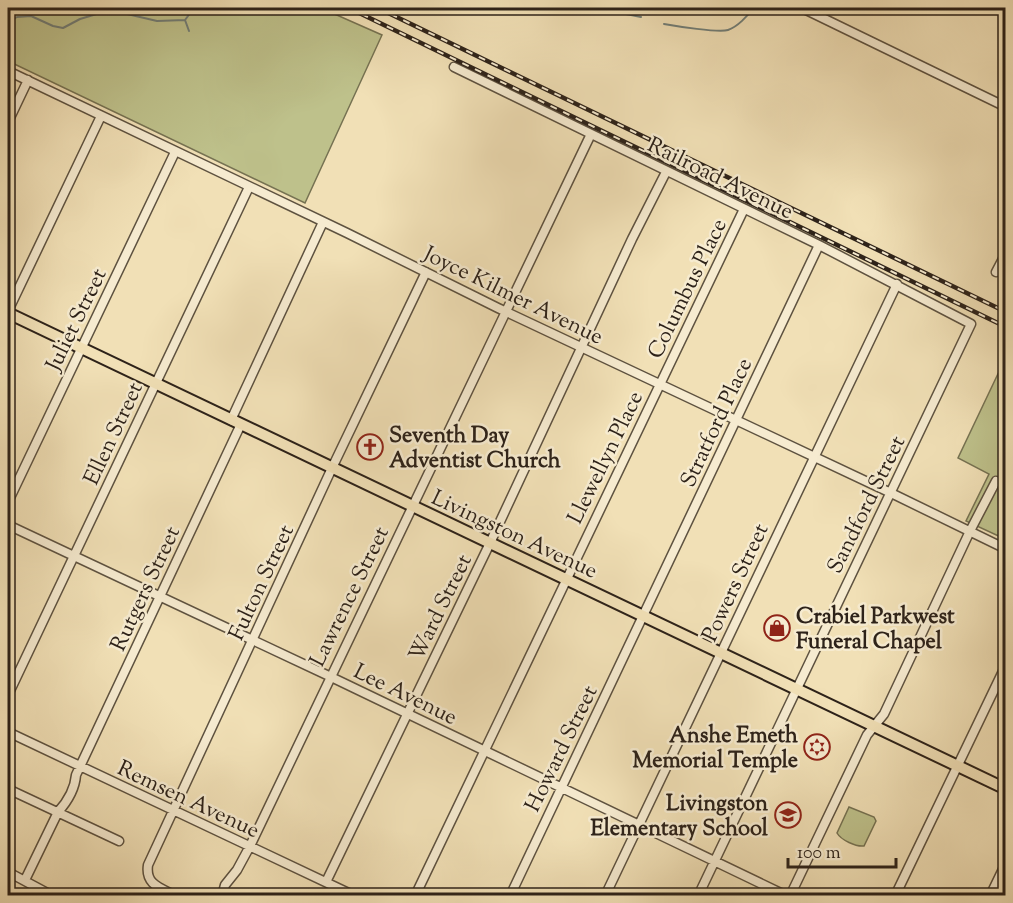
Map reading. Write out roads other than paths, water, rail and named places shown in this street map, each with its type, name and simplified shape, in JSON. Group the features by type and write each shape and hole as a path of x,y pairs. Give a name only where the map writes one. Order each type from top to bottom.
{"main road":[{"name":"Livingston Avenue","path":"8,312 1005,789"}],"street":[{"path":"802,8 1005,107"},
{"name":"Railroad Avenue","path":"454,67 666,172 819,244 971,324"},
{"name":"Joyce Kilmer Avenue","path":"8,71 1005,549"},
{"path":"8,122 28,80"},
{"path":"8,312 101,116"},
{"name":"Lawrence Street","path":"222,896 225,885 237,870 250,846 329,676 591,134"},
{"name":"Juliet Street","path":"8,502 175,152"},
{"name":"Ward Street","path":"326,882 666,172"},
{"name":"Ellen Street","path":"8,695 249,187"},
{"name":"Columbus Place","path":"660,384 744,209"},
{"path":"231,420 323,222"},
{"name":"Stratford Place","path":"644,616 819,244"},
{"path":"996,272 1005,253"},
{"name":"Fulton Street","path":"176,896 153,884 147,874 148,865 332,468 426,272"},
{"name":"Powers Street","path":"605,896 897,284"},
{"name":"Sandford Street","path":"698,896 971,324"},
{"name":"Llewellyn Place","path":"414,896 660,384"},
{"name":"Rutgers Street","path":"25,880 58,812 60,802 70,781 76,775 242,424"},
{"path":"789,896 867,736 884,714 970,531 996,482"},
{"name":"Lee Avenue","path":"8,525 789,896"},
{"name":"Howard Street","path":"510,896 644,616"},
{"path":"895,896 1005,665"},
{"name":"Remsen Avenue","path":"8,732 355,896"},
{"path":"8,789 119,841"},
{"path":"990,896 1005,863"},
{"path":"8,872 53,896"}],"waterway":[{"path":"8,22 17,17 31,16 63,28 80,19 110,10 157,21 185,20 194,8"},
{"path":"614,8 626,14 641,17"},
{"path":"664,24 723,31 742,21 753,8"},
{"path":"185,20 189,31"}],"railway":[{"path":"349,8 1006,327"},
{"path":"378,8 1006,312"}],"place":[{"name":"Seventh Day Adventist Church","path":"370,447"},
{"name":"Crabiel Parkwest Funeral Chapel","path":"777,628"},
{"name":"Anshe Emeth Memorial Temple","path":"817,747"},
{"name":"Livingston Elementary School","path":"788,815"}]}
